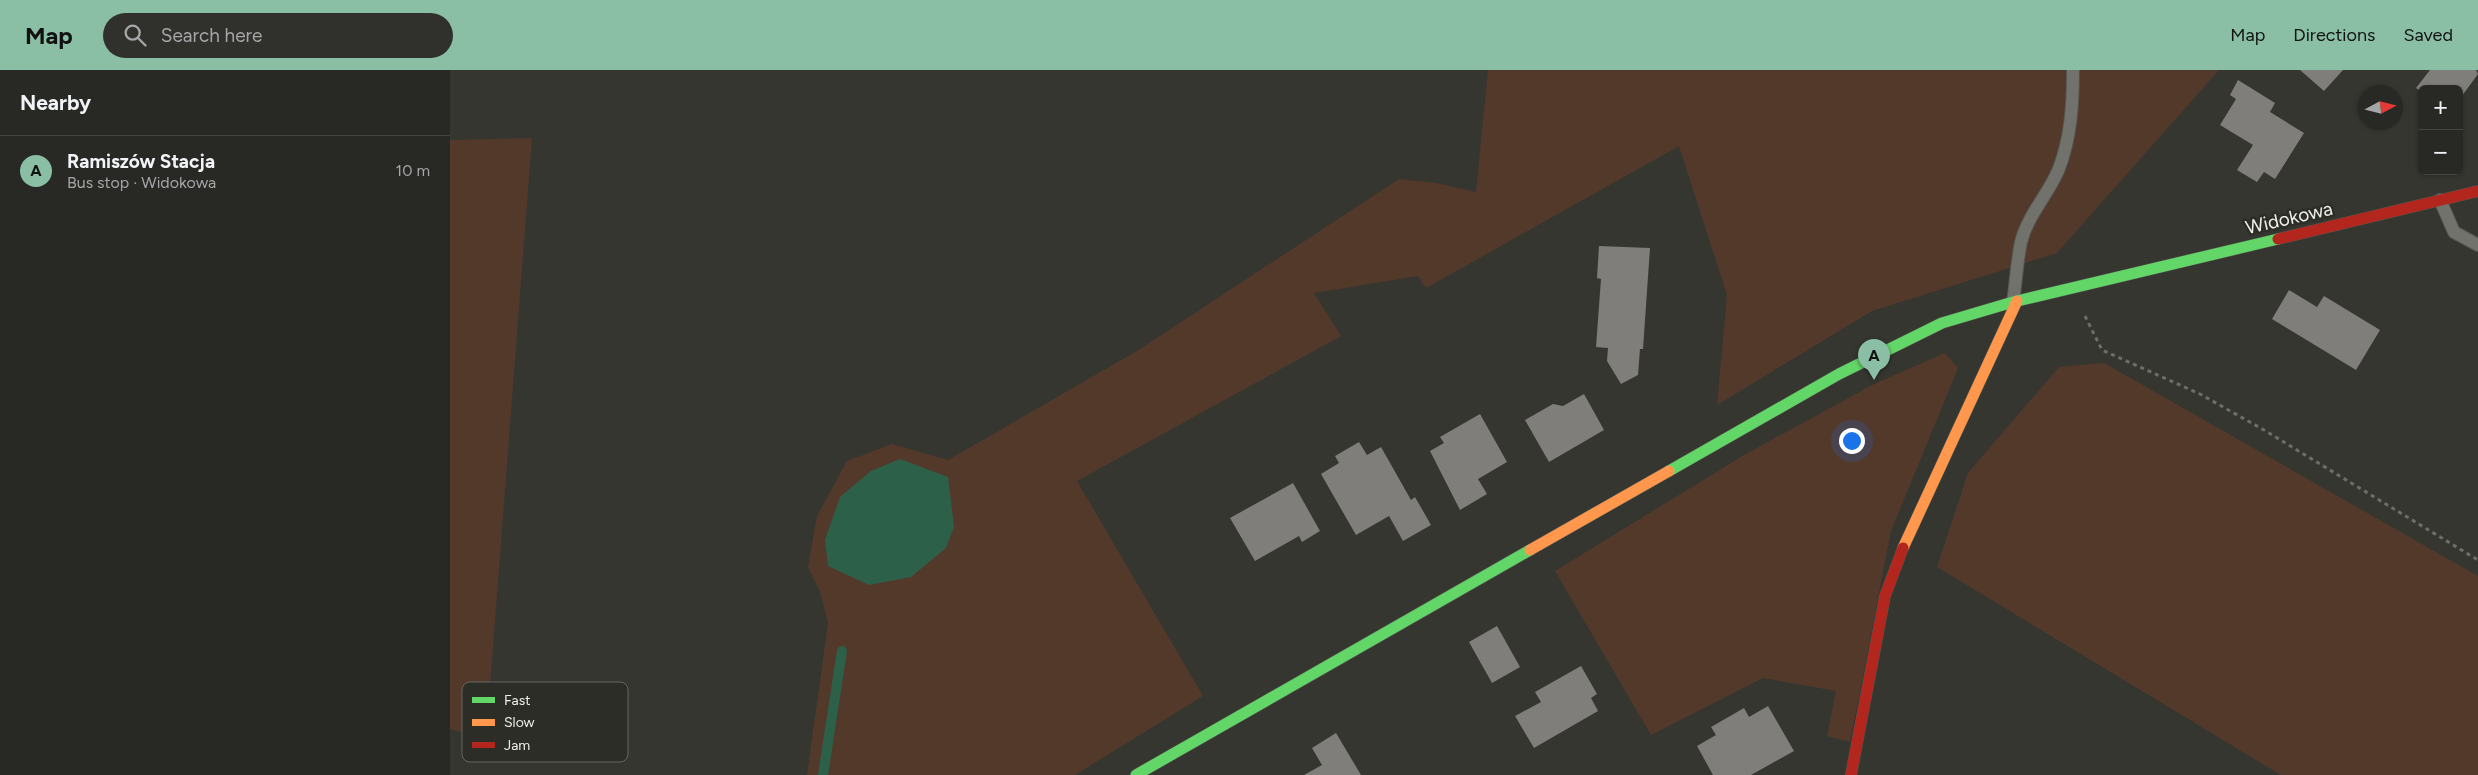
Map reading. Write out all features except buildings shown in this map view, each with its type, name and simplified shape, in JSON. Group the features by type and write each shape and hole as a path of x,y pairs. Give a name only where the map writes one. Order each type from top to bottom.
{"street":[{"name":"Widokowa","path":"1136,775 1838,374 1942,323 2108,278 2478,191"},
{"path":"1850,775 1885,596 1903,547 2015,302"}],"lane":[{"path":"2015,302 2021,241 2033,211 2057,172 2066,145 2073,106 2073,70"},
{"path":"2440,200 2454,232 2478,245"}],"path":[{"path":"2072,287 2102,350 2200,394 2264,430 2478,560"}],"shaded area":[{"path":"1488,70 2219,70 2057,253 1872,311 1717,405 1727,295 1679,146 1426,288 1418,276 1314,293 1341,336 1077,481 1203,696 1075,775 807,775 828,623 820,592 808,567 817,516 847,461 892,444 948,460 1137,351 1399,179 1436,183 1476,192"},
{"path":"532,138 490,682 462,682 462,732 450,729 450,140"},
{"path":"1945,353 1958,368 1891,531 1850,742 1827,736 1836,691 1763,678 1651,735 1555,571 1744,455 1874,384"},
{"path":"2104,363 2478,576 2478,775 2281,775 1937,567 1968,473 2059,367"},
{"path":"900,459 948,477 954,527 946,548 911,577 869,585 828,566 825,540 840,497 871,471"}],"waterway":[{"path":"823,775 842,651"}],"traffic: fast":[{"path":"1669,471 1839,374 1942,323 2013,302 2278,239"},
{"path":"1136,775 1530,550"}],"traffic: slow":[{"path":"1903,548 2017,301"},
{"path":"1530,550 1669,471"}],"traffic: jam":[{"path":"2278,239 2478,191"},
{"path":"1851,775 1885,596 1903,548"}],"place":[{"name":"Ramiszów Stacja","path":"1874,380"}]}
